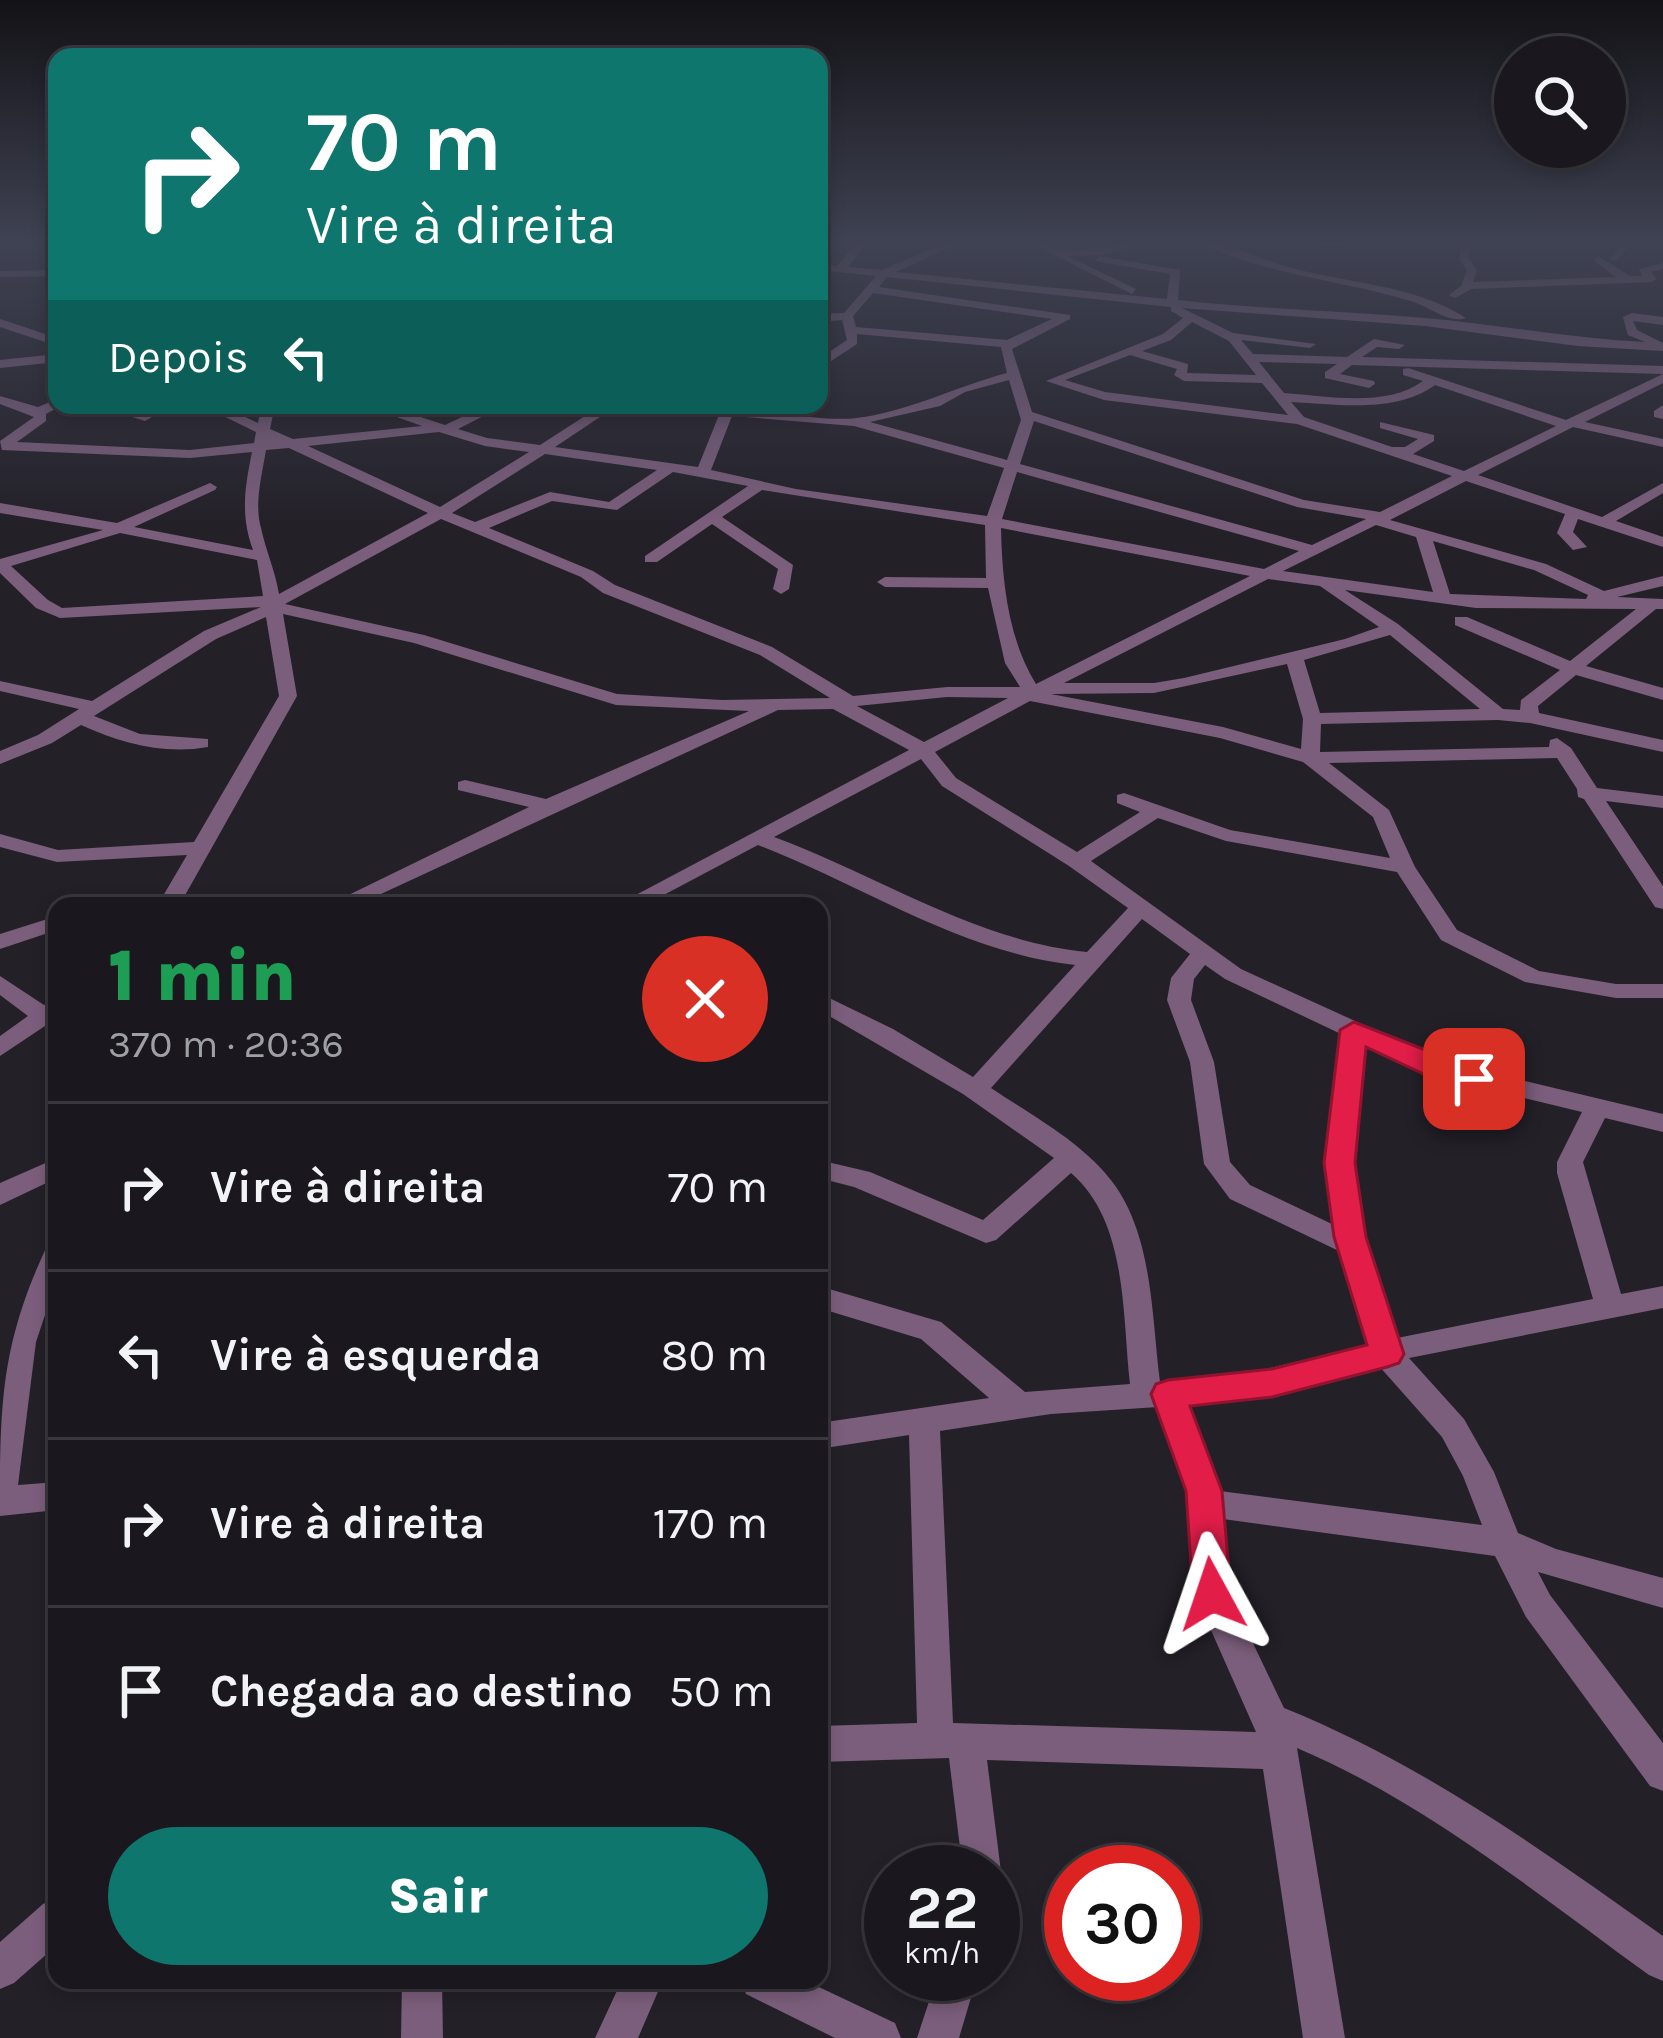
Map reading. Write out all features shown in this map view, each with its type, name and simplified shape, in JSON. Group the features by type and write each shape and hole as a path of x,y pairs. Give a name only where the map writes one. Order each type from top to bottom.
{"street":[{"path":"828,359 853,341 852,335"},
{"path":"942,335 1009,344 1029,335"},
{"path":"855,422 935,403 960,389 1053,381 1169,335"},
{"path":"1231,335 1310,344"},
{"path":"1531,335 1663,345"},
{"path":"1235,337 1299,420"},
{"path":"1369,383 1330,376 1374,343 1399,345"},
{"path":"1009,344 1006,350 1023,387 1028,415 993,522 995,583 1014,663 1031,692 1114,716 1223,733 1310,758 1564,752"},
{"path":"1612,344 1663,361"},
{"path":"1517,345 1564,368"},
{"path":"1132,352 1184,367 1180,375 1184,377 1264,379"},
{"path":"0,380 48,354"},
{"path":"1252,358 1663,374"},
{"path":"0,364 27,362"},
{"path":"1404,364 1414,376 1431,382 1473,391 1569,424 1663,443"},
{"path":"649,897 1031,692 1663,374"},
{"path":"1053,381 1104,396 1388,436 1463,475 1663,542"},
{"path":"1279,397 1365,400 1421,391 1431,382"},
{"path":"1631,394 1663,409"},
{"path":"0,400 39,412 48,408"},
{"path":"1365,400 1388,436"},
{"path":"1,446 33,426 39,412"},
{"path":"134,414 145,417"},
{"path":"228,414 440,514 587,574 661,612 766,651 924,750 949,782 1076,861 1202,955 1438,1069 1663,1123"},
{"path":"172,897 287,696 274,604 252,526 257,450 265,414"},
{"path":"397,414 485,442 703,472 1406,595 1545,606 1603,600 1663,581"},
{"path":"1,446 167,454 257,450 443,429 477,414"},
{"path":"0,758 87,712 210,635 440,514 596,414"},
{"path":"703,472 727,414"},
{"path":"777,414 855,422 1315,551"},
{"path":"1028,415 1255,490 1527,562 1603,600 1657,608"},
{"path":"475,528 550,496 613,507 671,467"},
{"path":"651,559 760,484"},
{"path":"1601,524 1663,487"},
{"path":"0,566 124,528 210,488"},
{"path":"0,508 264,556"},
{"path":"1575,514 1568,519 1565,533 1579,547"},
{"path":"715,519 787,568 781,589"},
{"path":"1423,535 1443,599"},
{"path":"0,566 26,582 39,604 60,613 274,604 418,639 603,698 709,705 1154,688 1351,643 1405,610 1406,595"},
{"path":"1320,581 1387,625 1498,715"},
{"path":"885,582 995,583"},
{"path":"1657,608 1569,668 1528,704 1530,716 1564,752 1586,793 1660,893"},
{"path":"1461,621 1569,668 1663,694"},
{"path":"1292,654 1312,719 1310,758"},
{"path":"0,686 87,712 143,743 202,743"},
{"path":"356,897 782,704"},
{"path":"1312,719 1530,716 1663,746"},
{"path":"1310,758 1382,814 1404,867 1449,935 1533,976 1616,991 1663,991"},
{"path":"465,786 550,806"},
{"path":"1586,793 1663,802"},
{"path":"1124,799 1253,842 1404,867"},
{"path":"1076,861 1155,811"},
{"path":"755,837 845,872 991,941 1041,956 1095,960"},
{"path":"0,839 57,856 198,848"},
{"path":"974,1091 1139,909"},
{"path":"0,942 48,926"},
{"path":"1202,955 1183,978 1178,1000 1202,1062 1217,1165 1240,1192 1353,1246"},
{"path":"0,983 48,1010"},
{"path":"828,1006 895,1040 974,1091 1070,1159 1108,1194 1157,1394 1198,1468 1212,1594 1275,1736 1324,2038"},
{"path":"0,1048 48,1012"},
{"path":"1354,1030 1339,1152 1353,1246 1387,1354 1460,1439 1538,1606 1663,1773"},
{"path":"1597,1108 1574,1152 1570,1173 1610,1307"},
{"path":"828,1170 861,1178 986,1233 1070,1159"},
{"path":"0,1195 48,1171"},
{"path":"48,1286 20,1339 0,1501 48,1497"},
{"path":"828,1435 1020,1406 1272,1383 1387,1354 1663,1297"},
{"path":"828,1300 931,1330 1020,1406"},
{"path":"924,1423 951,1742 976,1845"},
{"path":"1205,1503 1505,1543 1553,1563 1663,1593"},
{"path":"828,1744 1275,1736 1337,1748 1443,1810 1663,1961"},
{"path":"0,1969 48,1926"},
{"path":"422,2038 426,1989"},
{"path":"616,2038 639,1989"},
{"path":"779,1989 880,2038"},
{"path":"938,2038 950,2001"}],"route":[{"path":"1212,1594 1204,1491 1168,1394 1272,1383 1387,1354 1350,1237 1340,1163 1354,1030 1438,1069 1474,1079"}]}
